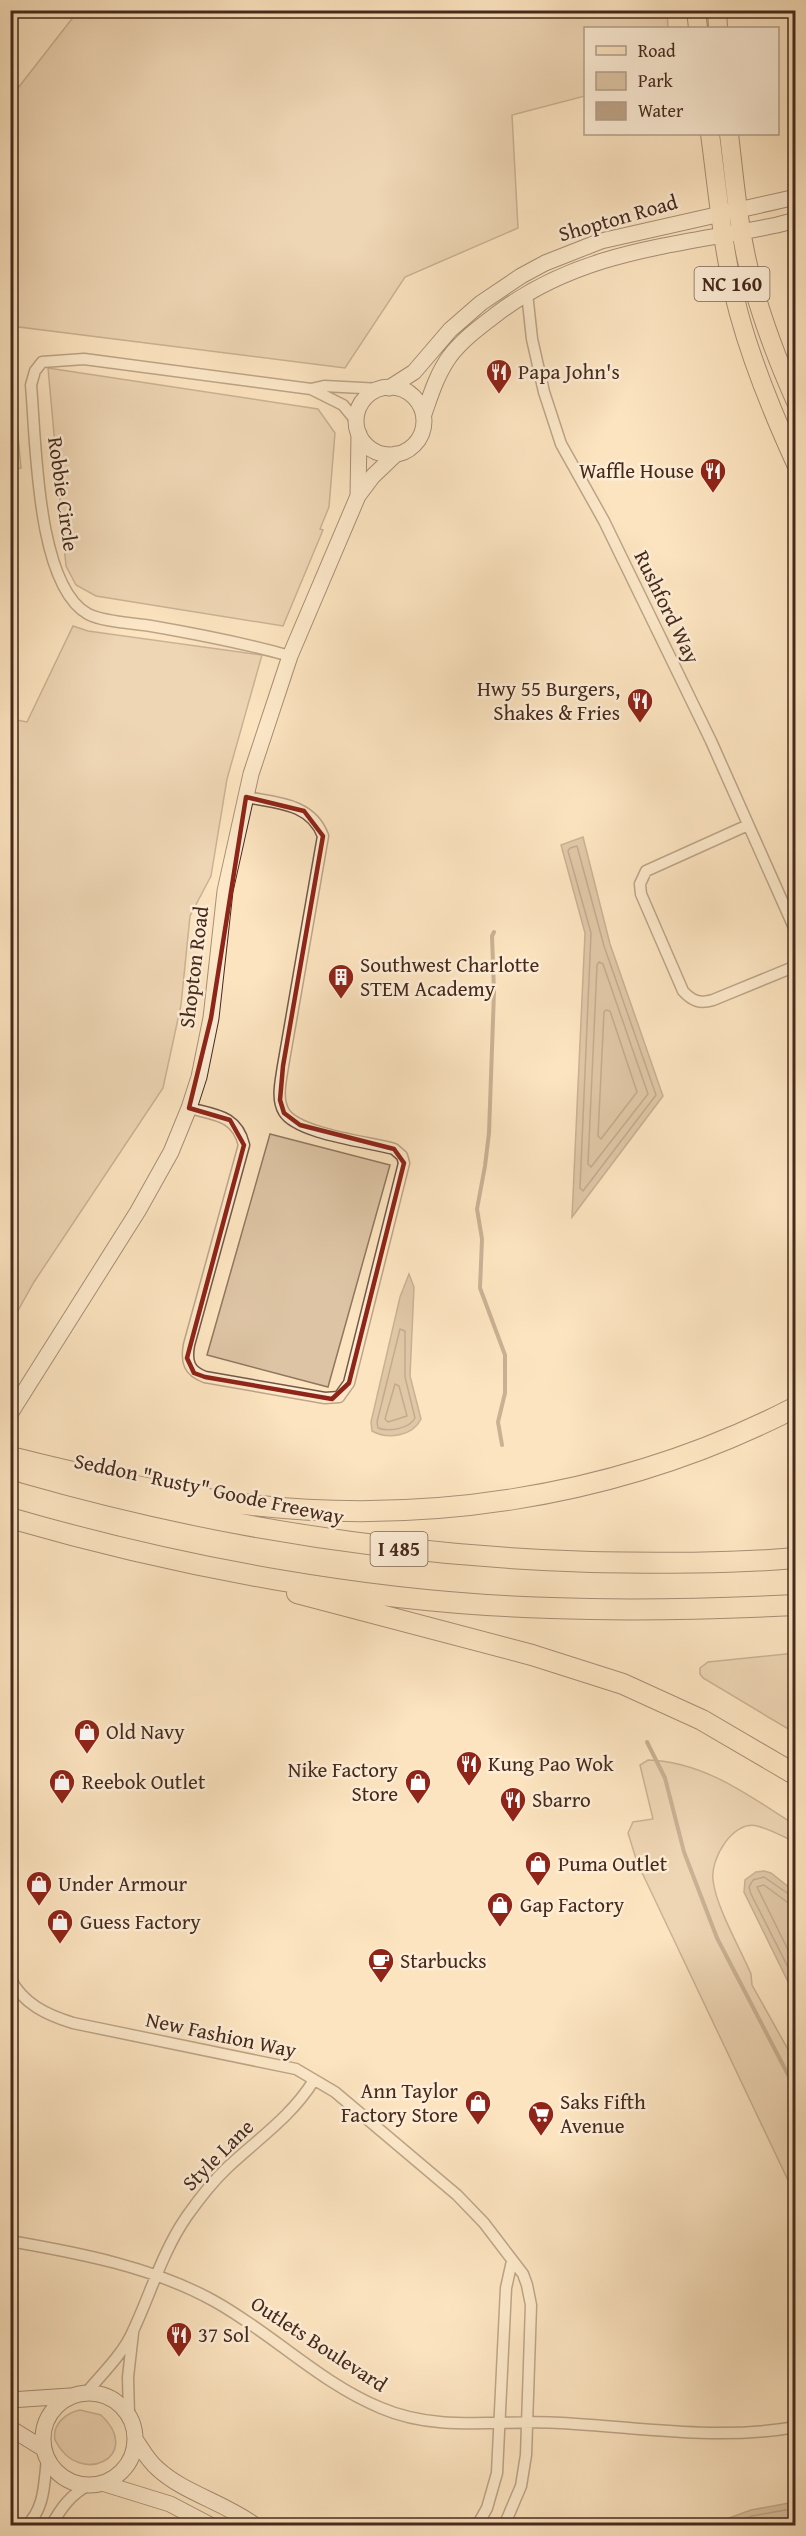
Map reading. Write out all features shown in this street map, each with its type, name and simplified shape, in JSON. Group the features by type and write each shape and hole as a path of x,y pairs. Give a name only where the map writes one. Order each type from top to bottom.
{"highway":[{"path":"10,1457 146,1489 216,1501 313,1509 418,1509 532,1496 628,1475 747,1431 795,1407"},
{"name":"Seddon \"Rusty\" Goode Freeway","path":"10,1469 193,1515 335,1541 417,1551 521,1560 623,1562 795,1558"},
{"name":"I 485","path":"10,1518 185,1562 301,1583 482,1604 549,1608 700,1610 795,1605"},
{"path":"185,1562 595,1674 681,1709 741,1741 795,1775"}],"main road":[{"path":"696,10 698,27"},
{"path":"717,10 718,27"},
{"name":"NC 160","path":"710,135 733,233 739,315 767,395 795,464"},
{"name":"NC 160","path":"729,135 729,211"},
{"name":"NC 160","path":"733,233 771,344 795,402"}],"street":[{"name":"Shopton Road","path":"385,388 416,370 435,345 466,315 521,276 565,254 601,241 795,197"},
{"name":"Shopton Road","path":"424,414 435,381 450,356 483,324 527,293 579,268 612,257 795,220"},
{"name":"Rushford Way","path":"527,293 532,339 541,382 561,444 604,521 711,741 795,932"},
{"name":"Robbie Circle","path":"290,656 181,631 97,618 75,604 65,592 52,561 44,519 31,385 35,371 42,362 84,359 311,389 343,405 358,428"},
{"name":"Robbie Circle","path":"311,389 324,386 385,388"},
{"path":"385,388 402,389 412,394 419,402 424,414 419,439 412,447 396,454 372,449 358,428 362,402 370,394 385,388"},
{"name":"Shopton Road","path":"358,428 358,496"},
{"name":"Shopton Road","path":"11,1413 138,1211 171,1152 189,1108 199,1077 211,1018 225,891 261,740 290,656 358,496 373,476 396,454"},
{"path":"189,1108 230,1120 237,1126 244,1145 189,1346 187,1358 189,1366 194,1373 205,1377 326,1398 339,1397 349,1383 404,1163 402,1156 394,1149 300,1125 284,1113 280,1100 283,1066 323,836 316,822 304,811 294,806 246,797"},
{"path":"748,825 652,867 640,880 641,894 683,991 695,1001 713,1000 795,966"},
{"name":"New Fashion Way","path":"10,1978 33,2006 49,2016 73,2023 296,2069 335,2092 457,2195 491,2231 527,2284 531,2305 526,2456 521,2486 504,2526"},
{"name":"Style Lane","path":"129,2416 128,2377 133,2333 154,2276 185,2218 205,2191 227,2168 295,2106 314,2080"},
{"name":"Outlets Boulevard","path":"10,2241 67,2251 154,2276 213,2300 297,2355 334,2383 385,2410 430,2422 527,2422 715,2434 795,2427"},
{"path":"477,2526 487,2508 497,2473 506,2288 512,2261"},
{"name":"Style Lane","path":"86,2393 108,2368 133,2333"},
{"path":"10,2400 86,2393 111,2398 129,2416 135,2439 161,2472 256,2526"},
{"path":"26,2526 40,2509 45,2454 42,2436 45,2424 59,2403 70,2396"},
{"path":"10,2428 45,2454 56,2471 65,2479 96,2484 170,2504 212,2526"},
{"path":"51,2526 62,2506 78,2491 122,2471 129,2462 135,2439"}],"highlighted area":[{"path":"246,797 304,811 323,836 283,1066 280,1100 284,1113 300,1125 394,1149 404,1163 349,1383 332,1399 205,1377 194,1373 187,1358 244,1145 230,1120 189,1108 211,1018"}],"green space":[{"path":"667,10 668,27 584,27 584,96 512,115 518,228 405,277 345,368 11,326 11,97 78,11"},
{"path":"10,352 21,468 11,469 10,469"},
{"path":"48,368 318,409 335,433 329,507 320,529 323,530 283,626 96,596 76,585 66,566"},
{"path":"73,626 88,631 262,655 227,779 211,876 190,916 181,1005 163,1088 34,1282 11,1323 11,719 27,722"},
{"path":"270,1134 390,1165 328,1387 207,1355"},
{"path":"795,1653 795,1733 703,1678 700,1674 700,1668 708,1662"},
{"path":"648,1760 669,1762 707,1774 743,1792 795,1825 795,1842 757,1826 740,1829 732,1835 719,1852 713,1871 713,1880 723,1915 751,1974 752,1985 795,2062 795,2195 637,1862 628,1833 633,1822 653,1819 640,1765"},
{"path":"80,2410 101,2415 113,2430 116,2443 112,2454 103,2461 92,2464 78,2463 66,2455 55,2440 56,2429 61,2420"}],"water":[{"path":"583,837 610,944 663,1096 572,1217 585,933 561,845"},
{"path":"409,1274 414,1287 410,1376 421,1419 406,1433 392,1436 378,1434 372,1431 371,1422 400,1297"},
{"path":"756,1872 771,1873 795,1892 795,1996 744,1892 745,1880"},
{"path":"795,2502 795,2525 710,2525 751,2510"}],"waterway":[{"path":"494,932 492,936 494,992 489,1133 477,1209 482,1239 480,1288 505,1355 505,1393 498,1422 502,1445"},
{"path":"647,1742 665,1778 684,1852 717,1938 796,2090"}],"place":[{"name":"Papa John's","path":"499,395"},
{"name":"Waffle House","path":"713,494"},
{"name":"Hwy 55 Burgers, Shakes & Fries","path":"640,724"},
{"name":"Southwest Charlotte STEM Academy","path":"341,1000"},
{"name":"Old Navy","path":"87,1755"},
{"name":"Kung Pao Wok","path":"469,1787"},
{"name":"Reebok Outlet","path":"62,1805"},
{"name":"Nike Factory Store","path":"418,1805"},
{"name":"Sbarro","path":"513,1823"},
{"name":"Puma Outlet","path":"538,1887"},
{"name":"Under Armour","path":"39,1907"},
{"name":"Gap Factory","path":"500,1928"},
{"name":"Guess Factory","path":"60,1945"},
{"name":"Starbucks","path":"381,1984"},
{"name":"Ann Taylor Factory Store","path":"478,2126"},
{"name":"Saks Fifth Avenue","path":"541,2137"},
{"name":"37 Sol","path":"179,2358"}]}
